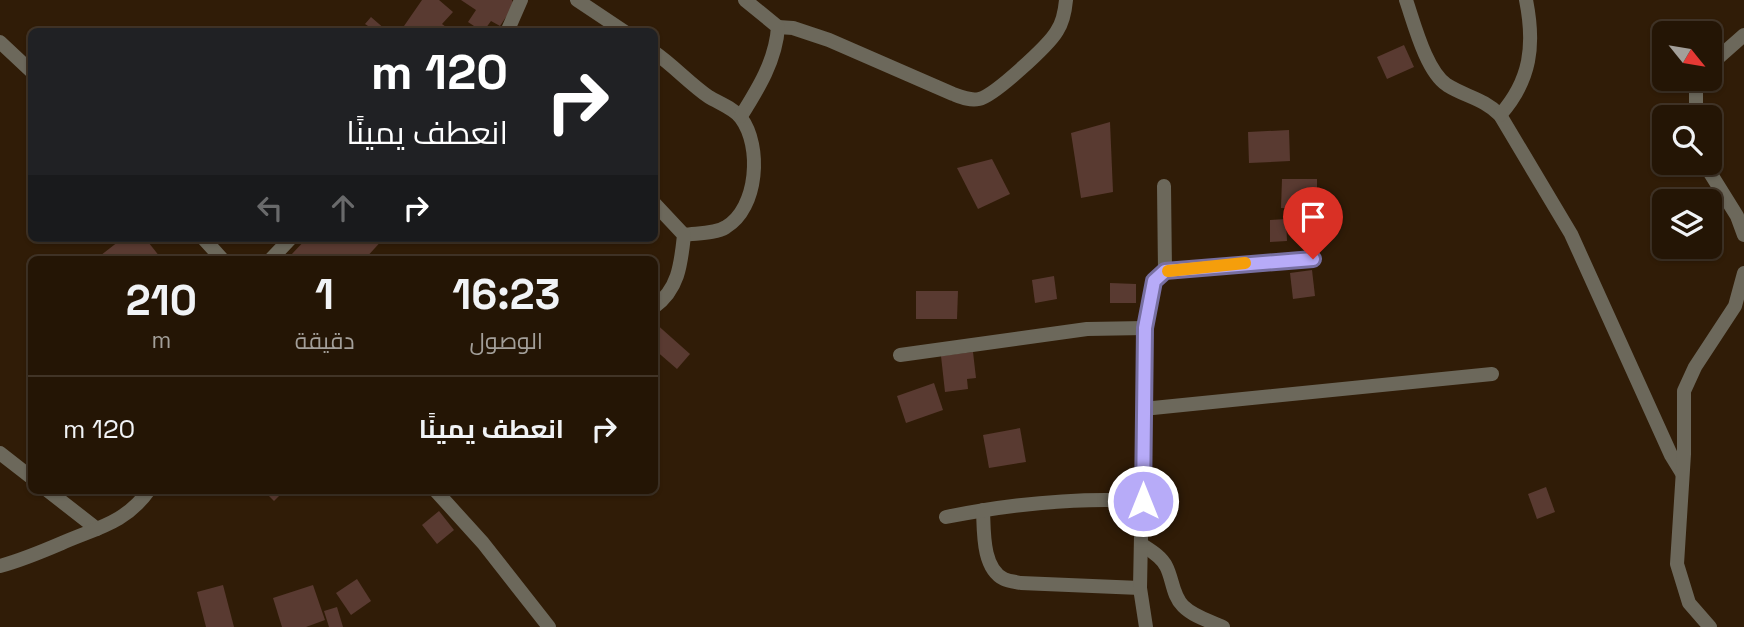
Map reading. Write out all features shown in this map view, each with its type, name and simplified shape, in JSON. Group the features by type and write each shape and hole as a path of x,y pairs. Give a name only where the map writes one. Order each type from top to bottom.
{"street":[{"path":"509,28 521,0"},
{"path":"577,0 619,28"},
{"path":"745,0 778,27 793,28 861,53 969,99 981,99 996,91 1055,35 1060,28 1066,0"},
{"path":"1406,0 1426,54 1444,83 1488,104 1500,115 1571,234 1682,474"},
{"path":"1500,115 1513,101 1526,74 1531,44 1525,0"},
{"path":"741,116 759,87 775,48 778,27"},
{"path":"1722,54 1744,35"},
{"path":"0,42 28,68"},
{"path":"658,55 708,96 741,116 751,138 755,159 755,174 750,191 732,223 723,229 684,235"},
{"path":"1711,175 1737,216 1744,235"},
{"path":"1164,186 1165,271"},
{"path":"658,207 684,235 677,278 667,298 658,304"},
{"path":"207,242 219,256"},
{"path":"274,256 287,242"},
{"path":"1146,627 1140,588 1143,409 1145,328 1154,281 1165,271 1313,259"},
{"path":"1710,627 1689,603 1676,564 1684,391 1735,306 1744,273"},
{"path":"900,355 1087,328 1145,328"},
{"path":"1143,409 1492,374"},
{"path":"0,453 28,475"},
{"path":"52,494 97,530"},
{"path":"0,566 22,561 115,522 145,494"},
{"path":"438,494 549,627"},
{"path":"946,517 983,510 1104,498 1143,501"},
{"path":"983,510 988,557 995,571 1004,579 1021,583 1140,588"},
{"path":"1141,544 1155,553 1166,566 1173,590 1182,605 1194,614 1223,627"}],"building":[{"path":"422,0 439,0 453,12 442,24 446,28 404,26"},
{"path":"461,0 512,0 514,5 500,26 491,21 486,28 477,28 468,22 476,10"},
{"path":"371,17 384,28 366,28 368,26 365,24"},
{"path":"1404,45 1414,67 1387,79 1377,57"},
{"path":"1110,122 1113,192 1081,198 1071,133"},
{"path":"1289,130 1290,161 1249,163 1248,132"},
{"path":"992,159 1010,194 978,209 957,168"},
{"path":"1282,179 1317,179 1317,209 1281,208"},
{"path":"1286,219 1287,241 1270,242 1270,220"},
{"path":"118,242 148,242 159,256 100,256"},
{"path":"303,242 380,242 368,256 291,255"},
{"path":"1312,270 1315,296 1293,299 1290,273"},
{"path":"1054,276 1057,299 1035,303 1032,280"},
{"path":"1110,283 1136,284 1136,303 1110,303"},
{"path":"916,291 958,291 957,319 916,319"},
{"path":"658,326 690,354 677,369 658,352"},
{"path":"973,352 976,378 967,379 968,389 945,392 941,356"},
{"path":"934,383 943,410 906,423 897,396"},
{"path":"1020,428 1026,462 989,468 983,435"},
{"path":"1546,487 1555,512 1537,519 1528,494"},
{"path":"267,494 281,494 274,501"},
{"path":"439,511 454,530 437,544 422,525"},
{"path":"357,579 371,601 351,615 336,593"},
{"path":"223,585 234,627 206,627 197,592"},
{"path":"313,585 325,620 306,627 282,627 273,598"},
{"path":"337,607 343,627 329,627 324,611"}],"slow traffic":[{"path":"1168,271 1245,263"}],"route":[{"path":"1143,501 1145,328 1154,281 1165,271 1313,259"}]}
